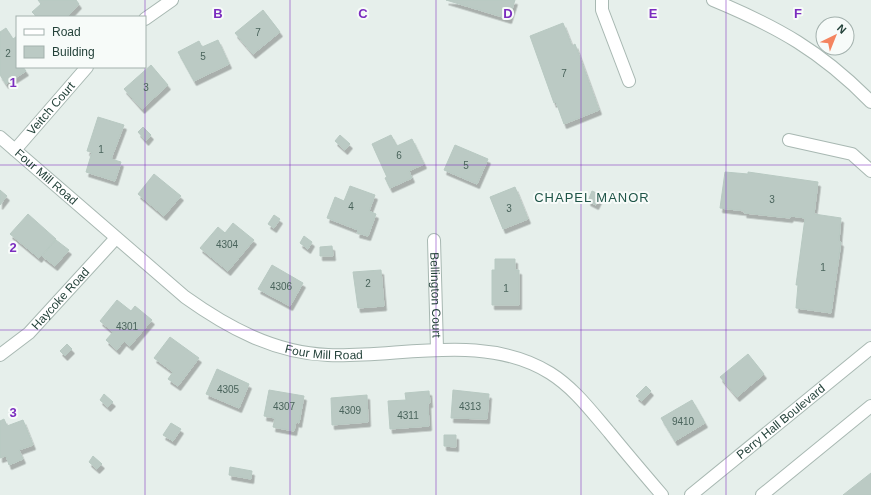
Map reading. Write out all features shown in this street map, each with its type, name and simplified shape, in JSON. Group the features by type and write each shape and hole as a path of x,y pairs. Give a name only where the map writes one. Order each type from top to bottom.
{"street":[{"path":"146,19 172,0"},
{"path":"602,0 602,10 629,81"},
{"path":"712,0 734,4 804,44 835,67 871,102"},
{"name":"Veitch Court","path":"15,150 86,68"},
{"name":"Four Mill Road","path":"0,137 185,297 213,317 260,341 305,353 327,356 375,355 436,349 500,354 527,361 550,372 567,385 586,405 662,495"},
{"path":"789,140 852,154 870,167"},
{"name":"Haycoke Road","path":"0,355 29,333 116,238"},
{"name":"Bellington Court","path":"434,240 436,349"},
{"name":"Perry Hall Boulevard","path":"691,495 871,348"},
{"path":"762,495 871,406"}],"building":[{"path":"38,0 76,0 79,4 68,16 36,16 32,12 41,4"},
{"path":"446,0 515,0 509,19"},
{"path":"263,10 280,32 253,54 235,33"},
{"path":"563,23 572,46 575,44 599,110 564,124 556,102 554,103 530,36"},
{"path":"6,28 13,39 16,37 16,68 24,68 26,71 6,84 0,75 0,32"},
{"path":"218,40 229,64 194,81 178,52 199,41 202,47"},
{"path":"151,65 168,85 142,109 124,89"},
{"path":"98,117 124,125 111,159 121,162 115,181 86,172 92,152 87,151"},
{"path":"143,127 151,135 146,141 138,132"},
{"path":"340,135 350,144 345,150 335,141"},
{"path":"391,135 397,146 412,139 424,164 409,171 412,178 390,188 385,178 387,177 372,144"},
{"path":"455,145 488,159 477,184 444,170"},
{"path":"725,172 748,174 748,172 818,182 814,214 841,218 839,241 841,242 831,313 796,308 798,285 796,285 805,218 791,216 790,218 744,213 745,211 720,208"},
{"path":"154,174 181,196 164,216 138,194"},
{"path":"350,186 375,195 369,211 376,214 368,236 357,233 358,230 327,218 335,197 344,201"},
{"path":"515,187 528,219 503,229 490,197"},
{"path":"0,190 7,196 0,205"},
{"path":"592,191 601,195 596,205 588,201"},
{"path":"28,214 56,239 39,258 10,234"},
{"path":"274,215 280,219 274,228 268,224"},
{"path":"233,223 254,240 228,271 200,248 218,227 225,233"},
{"path":"304,236 312,242 308,249 300,243"},
{"path":"56,240 69,250 55,266 42,256"},
{"path":"332,246 333,256 320,256 320,247"},
{"path":"495,259 515,259 515,270 519,270 519,305 492,305 492,270 495,270"},
{"path":"272,265 303,283 290,306 258,289"},
{"path":"381,270 384,306 358,308 353,272"},
{"path":"117,300 131,311 135,306 152,320 130,346 124,341 117,350 106,340 113,332 100,321"},
{"path":"170,337 199,358 178,386 168,379 173,372 154,358"},
{"path":"67,344 72,349 65,356 60,351"},
{"path":"748,354 764,374 737,397 720,377"},
{"path":"217,369 249,384 239,408 206,394"},
{"path":"646,386 651,391 642,401 636,396"},
{"path":"269,390 304,396 299,423 296,422 294,431 273,427 275,418 264,416"},
{"path":"453,390 489,394 487,419 451,418"},
{"path":"429,391 429,426 390,429 388,401 406,400 405,393"},
{"path":"104,394 113,402 108,407 100,400"},
{"path":"367,395 368,422 332,425 331,398"},
{"path":"692,400 705,423 675,441 661,418"},
{"path":"4,419 7,426 23,420 33,445 19,450 23,459 9,465 6,456 0,458 0,421"},
{"path":"171,423 181,429 173,441 163,435"},
{"path":"444,435 456,435 456,447 444,446"},
{"path":"93,456 102,464 97,469 89,462"},
{"path":"230,467 252,471 251,479 229,475"},
{"path":"871,473 871,495 843,495"}],"district":[{"name":"CHAPEL MANOR","path":"592,197"}]}
